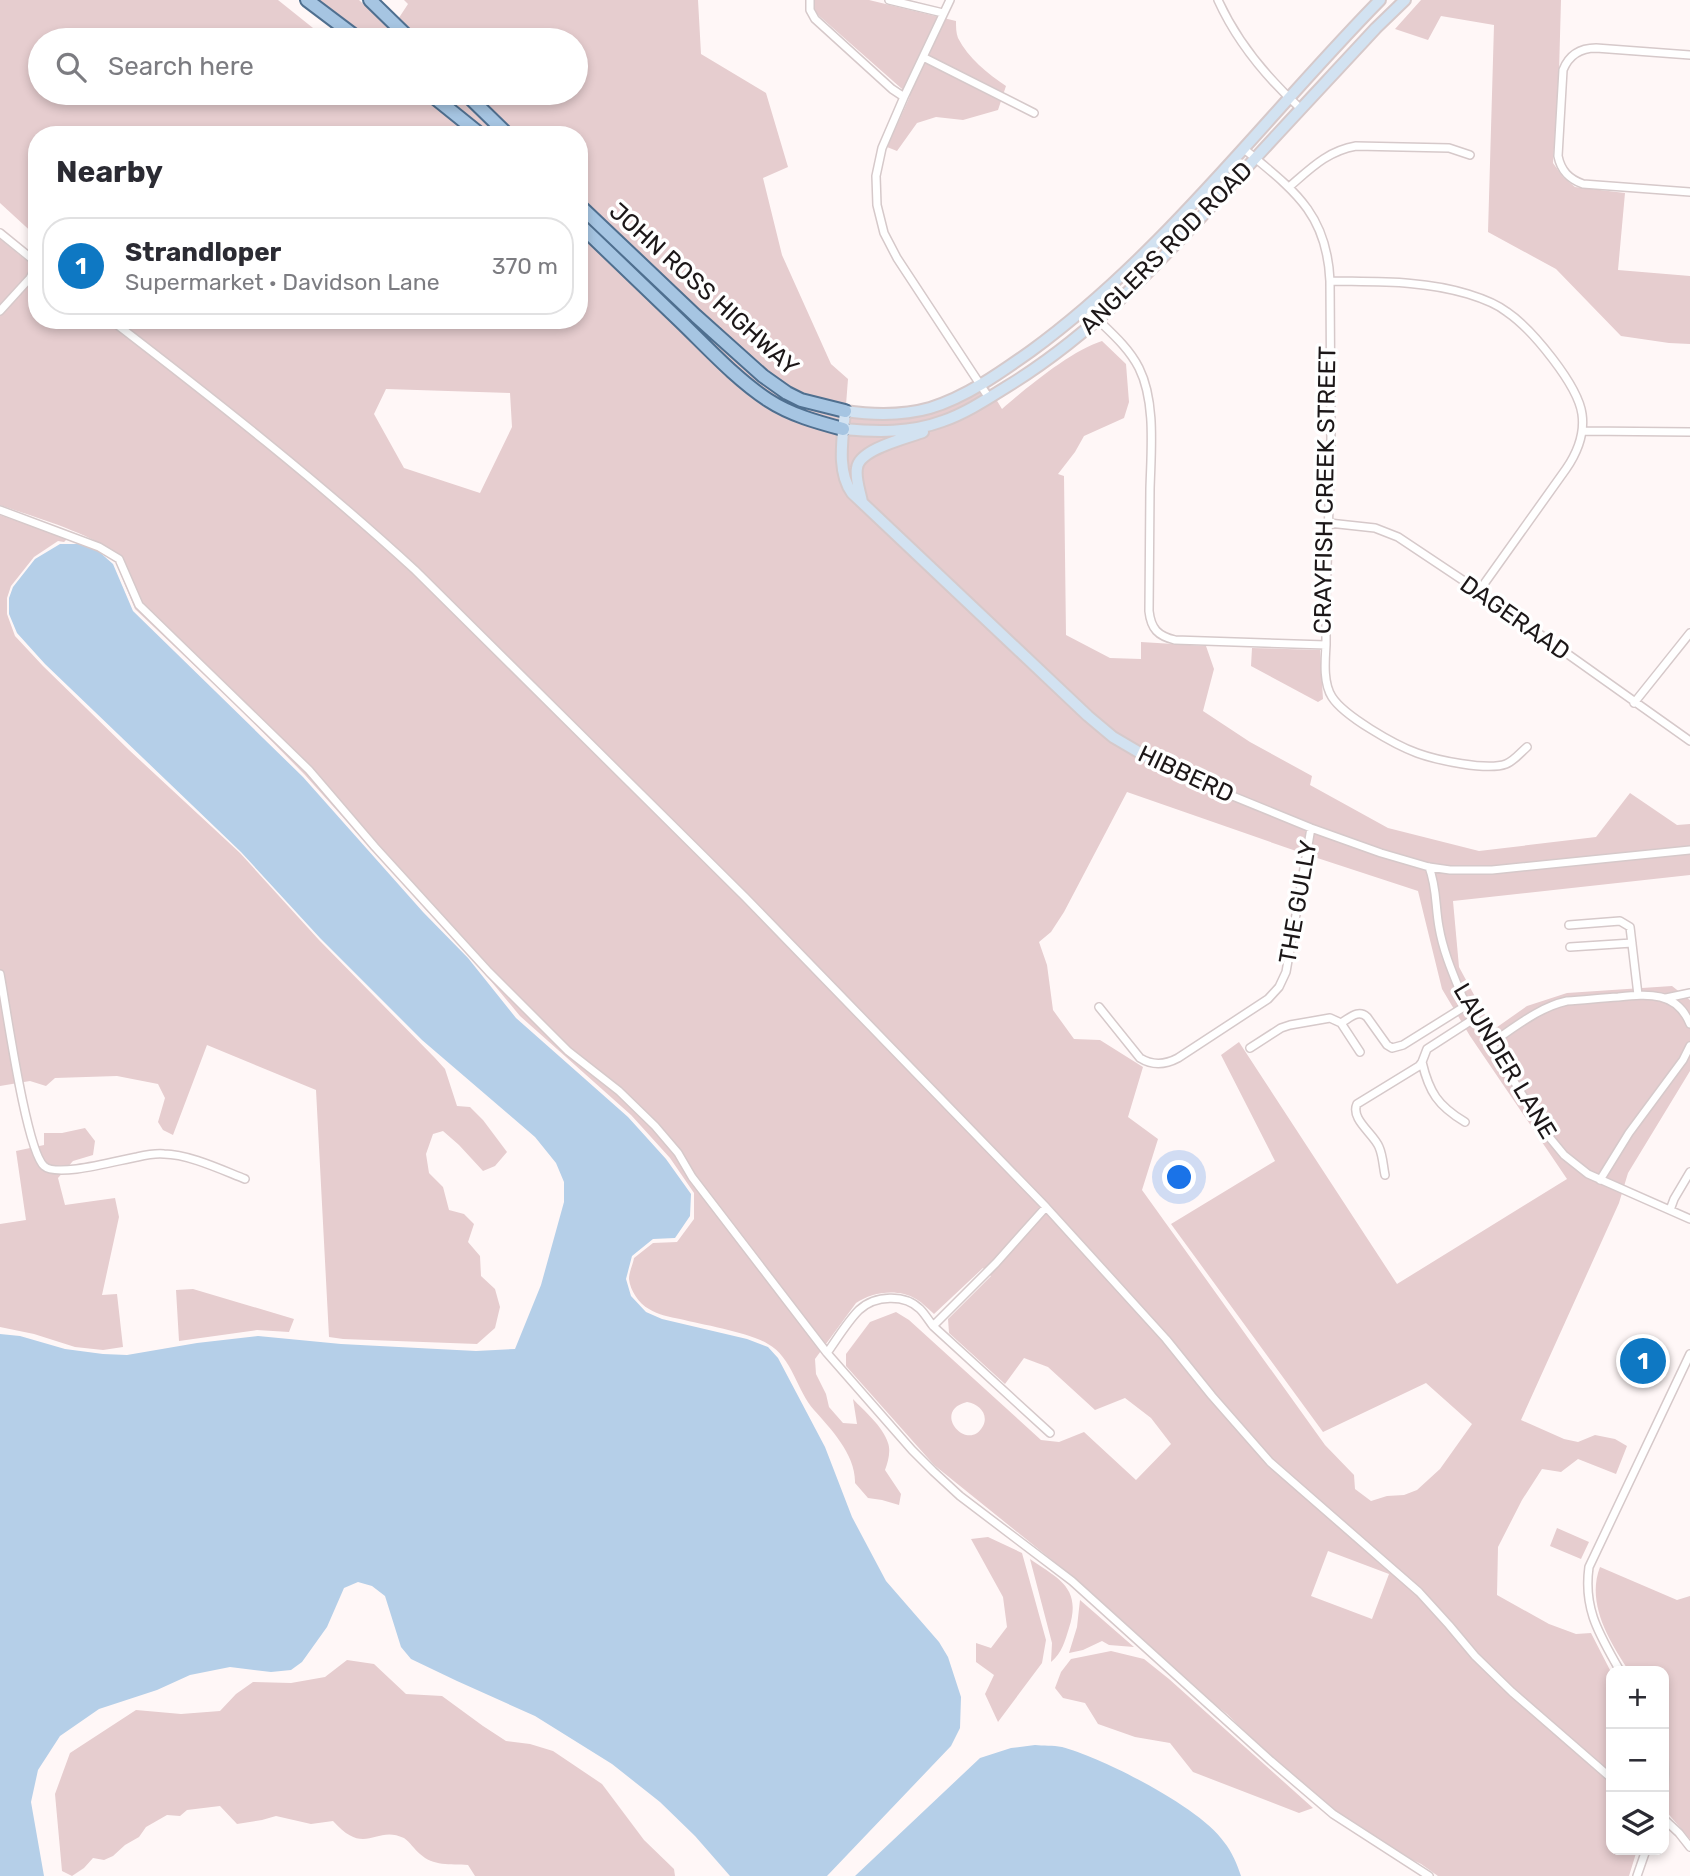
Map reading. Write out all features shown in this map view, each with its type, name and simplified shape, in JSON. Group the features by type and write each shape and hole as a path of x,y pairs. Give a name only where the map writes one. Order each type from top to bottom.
{"main road":[{"path":"307,0 344,28"},
{"path":"370,0 399,28"},
{"path":"444,105 470,126"},
{"path":"477,105 499,126"},
{"name":"JOHN ROSS HIGHWAY","path":"588,214 763,376 802,400 845,411"},
{"name":"JOHN ROSS HIGHWAY","path":"588,233 706,346 769,401 810,420 843,429"}],"street":[{"path":"810,0 810,10 815,19 904,97"},
{"path":"889,0 943,13"},
{"path":"950,0 887,135 878,162 876,191 884,233 897,258 989,398"},
{"path":"1218,0 1244,46 1301,109"},
{"name":"ANGLERS ROD ROAD","path":"845,411 888,414 942,404 981,384 1034,349 1086,308 1150,249 1380,0"},
{"name":"ANGLERS ROD ROAD","path":"843,429 894,431 941,422 989,398 1036,368 1098,320 1162,259 1405,0"},
{"path":"1690,55 1596,48 1576,53 1563,70 1558,156 1563,171 1583,184 1690,192"},
{"path":"923,57 1034,113"},
{"name":"CRAYFISH CREEK STREET","path":"1086,308 1135,360 1145,381 1150,402 1149,611 1155,632 1175,640 1326,645 1331,444 1328,255 1320,230 1307,207 1289,187 1243,148"},
{"path":"1289,187 1323,158 1344,148 1448,148 1470,155"},
{"path":"0,233 28,256"},
{"path":"0,311 28,280"},
{"path":"1330,281 1430,284 1470,294 1506,311 1534,337 1573,388 1583,415 1581,440 1572,460 1479,591"},
{"path":"123,329 212,398 368,526 415,569 745,897 1046,1207 1166,1339 1270,1462 1419,1592 1475,1656 1512,1692 1606,1774"},
{"name":"HIBBERD","path":"845,411 844,475 852,493 1088,716 1113,737 1147,757 1186,777 1311,828 1429,867 1492,870 1690,850"},
{"path":"862,502 856,467 864,455 941,422"},
{"path":"1582,431 1690,432"},
{"path":"0,510 99,547 119,559 139,606 309,770 489,972 568,1051 619,1091 655,1126 827,1353 912,1451 960,1496 1072,1581 1333,1814 1429,1876"},
{"name":"DAGERAAD","path":"1329,523 1375,528 1398,537 1479,591 1690,741"},
{"path":"1634,703 1690,633"},
{"path":"1326,645 1326,674 1333,699 1345,711 1402,747 1437,759 1488,766 1510,763 1527,747"},
{"name":"THE GULLY","path":"1099,1007 1134,1053 1155,1064 1171,1062 1268,999 1279,987 1286,972 1311,828"},
{"name":"LAUNDER LANE","path":"1429,867 1435,883 1439,926 1445,949 1467,1005 1545,1132 1574,1165 1600,1180 1690,1219"},
{"path":"1569,925 1620,922 1630,927 1638,995"},
{"path":"1570,947 1632,943"},
{"path":"0,974 25,1115 40,1161 45,1167 52,1170 74,1169 165,1153 201,1162 245,1179"},
{"path":"1491,1043 1539,1012 1559,1003 1638,995 1665,998 1690,993"},
{"path":"1665,998 1681,1007 1690,1024"},
{"path":"1341,1023 1358,1013 1363,1014 1387,1045 1397,1048 1467,1005"},
{"path":"1250,1048 1281,1028 1330,1018 1341,1023 1360,1052"},
{"path":"1385,1175 1378,1144 1355,1114 1355,1108 1419,1066 1427,1049 1475,1018"},
{"path":"1600,1180 1690,1046"},
{"path":"1422,1062 1430,1090 1455,1116 1465,1122"},
{"path":"1670,1210 1690,1172"},
{"path":"933,1326 996,1263 1046,1207"},
{"path":"827,1353 859,1310 877,1300 899,1299 909,1302 919,1308 933,1326 1050,1433"},
{"path":"1617,1666 1591,1616 1587,1587 1589,1567 1689,1359"},
{"path":"1669,1824 1690,1847"},
{"path":"1637,1876 1644,1855"}],"shaded area":[{"path":"0,0 278,0 313,28 28,28 28,105 588,105 588,28 392,28 408,4 404,0 698,0 701,54 766,93 788,167 763,178 782,255 831,364 848,379 846,405 882,408 933,402 949,396 982,376 1002,409 1077,352 1102,341 1126,364 1129,402 1124,418 1084,436 1058,474 1064,476 1066,635 1110,658 1141,659 1141,642 1206,646 1214,669 1203,711 1250,742 1312,776 1310,785 1388,828 1479,851 1596,837 1630,793 1677,825 1690,824 1690,875 1453,901 1459,967 1493,1030 1527,1006 1567,993 1672,986 1690,1000 1690,1071 1628,1173 1619,1203 1521,1420 1564,1439 1578,1442 1595,1435 1615,1439 1627,1446 1616,1474 1578,1459 1561,1472 1542,1469 1522,1500 1498,1547 1497,1595 1549,1624 1576,1634 1591,1633 1608,1666 1606,1855 1635,1855 1629,1876 1438,1876 1396,1852 1334,1811 1073,1577 934,1465 846,1366 846,1354 870,1322 896,1312 909,1320 1041,1440 1059,1442 1084,1432 1136,1480 1171,1444 1151,1418 1125,1398 1095,1410 1048,1367 1024,1358 1005,1384 949,1333 948,1319 991,1276 983,1268 934,1314 919,1301 901,1293 877,1294 862,1299 856,1303 815,1359 816,1374 829,1407 843,1423 857,1424 853,1399 886,1437 889,1453 885,1470 901,1494 899,1505 868,1498 855,1483 851,1462 841,1443 808,1402 789,1366 776,1350 749,1336 656,1313 645,1307 633,1292 629,1279 634,1258 653,1243 677,1242 694,1219 694,1193 670,1158 631,1115 520,1016 470,956 305,775 135,609 111,556 115,553 75,532 0,505 0,239 28,262 28,329 588,329 588,126 28,126 28,229 0,203","holes":["386,389 510,393 512,427 480,493 404,468 374,414","1127,792 1418,891 1442,989 1470,1036 1567,1179 1397,1284 1239,1042 1221,1055 1275,1161 1171,1224 1323,1432 1426,1383 1472,1424 1440,1469 1417,1490 1371,1501 1355,1489 1354,1475 1325,1445 1142,1190 1158,1139 1128,1117 1143,1067 1100,1040 1074,1039 1053,1010 1047,965 1039,942 1051,932 1064,912","967,1402 982,1410 985,1422 976,1433 962,1433 952,1421 952,1413 956,1407","1328,1551 1389,1574 1372,1619 1311,1596"]},
{"path":"318,0 359,0 389,28 355,28"},
{"path":"815,0 869,0 956,21 958,38 967,52 1006,86 998,110 963,120 936,117 917,123 897,151 887,147 910,96 817,14"},
{"path":"1421,0 1561,0 1553,163 1575,187 1625,193 1618,270 1690,276 1690,344 1621,336 1556,269 1488,232 1494,25 1441,16 1428,40 1395,29"},
{"path":"0,515 67,539 64,542 58,541 34,557 11,586 7,598 7,614 15,636 129,750 240,853 319,940 445,1069 457,1106 470,1107 507,1152 495,1166 483,1171 443,1131 433,1134 426,1154 429,1173 443,1187 449,1210 464,1214 474,1224 468,1242 480,1256 481,1276 495,1289 500,1307 495,1328 477,1344 329,1337 316,1090 207,1045 173,1135 163,1130 158,1122 165,1098 158,1084 117,1076 55,1078 46,1086 30,1081 0,1086"},
{"path":"1252,648 1320,650 1323,699 1318,702 1251,666"},
{"path":"85,1128 95,1141 93,1155 73,1161 58,1178 65,1205 115,1198 119,1217 102,1295 117,1294 123,1347 103,1350 75,1347 0,1327 0,1224 26,1220 16,1151 44,1145 44,1133 62,1133"},
{"path":"193,1289 294,1319 289,1332 257,1330 179,1341 176,1290"},
{"path":"1557,1528 1589,1542 1581,1559 1550,1546"},
{"path":"988,1537 1022,1553 1046,1640 1042,1663 998,1722 985,1694 994,1675 976,1662 976,1643 991,1648 1007,1627 1003,1597 971,1539"},
{"path":"1030,1559 1059,1579 1070,1594 1072,1603 1069,1628 1058,1655 1051,1662 1052,1643"},
{"path":"1600,1567 1677,1600 1690,1596 1690,1839 1669,1815 1669,1666 1626,1666 1602,1621 1596,1581"},
{"path":"1080,1600 1134,1647 1109,1645 1102,1641 1069,1653 1077,1627"},
{"path":"1111,1651 1144,1659 1313,1808 1299,1813 1193,1772 1170,1743 1135,1737 1098,1724 1085,1703 1063,1698 1055,1688 1061,1672 1071,1659"},
{"path":"347,1660 374,1664 406,1694 442,1696 506,1741 553,1751 602,1784 644,1840 674,1869 675,1876 475,1876 468,1865 430,1861 404,1838 394,1835 362,1839 344,1832 333,1821 311,1824 276,1816 237,1824 220,1806 187,1810 180,1816 167,1815 146,1827 139,1837 113,1856 104,1860 93,1858 72,1876 62,1871 55,1794 70,1753 136,1710 181,1714 220,1711 236,1694 253,1682 291,1683 325,1677"}],"water":[{"path":"60,544 79,544 96,549 113,564 133,611 303,777 423,912 468,958 516,1018 628,1117 666,1159 691,1194 690,1216 675,1238 653,1239 632,1256 626,1279 631,1296 646,1312 662,1319 747,1339 768,1347 778,1358 825,1447 852,1517 886,1581 939,1642 948,1657 961,1697 960,1728 951,1746 827,1876 730,1876 660,1802 612,1764 535,1716 411,1659 401,1647 385,1596 372,1586 358,1582 344,1588 327,1627 302,1662 291,1670 271,1672 230,1667 190,1675 157,1690 99,1709 60,1736 38,1770 31,1802 44,1876 0,1876 0,1334 20,1336 65,1349 127,1355 258,1336 341,1344 476,1351 515,1349 541,1285 564,1202 564,1182 556,1163 535,1137 422,1040 320,938 241,852 45,664 17,633 9,614 9,598 13,587 35,559"},
{"path":"1059,1746 1080,1753 1173,1799 1212,1828 1234,1858 1241,1876 855,1876 980,1758 1011,1748"}],"place":[{"name":"Strandloper","path":"1643,1361"}]}
